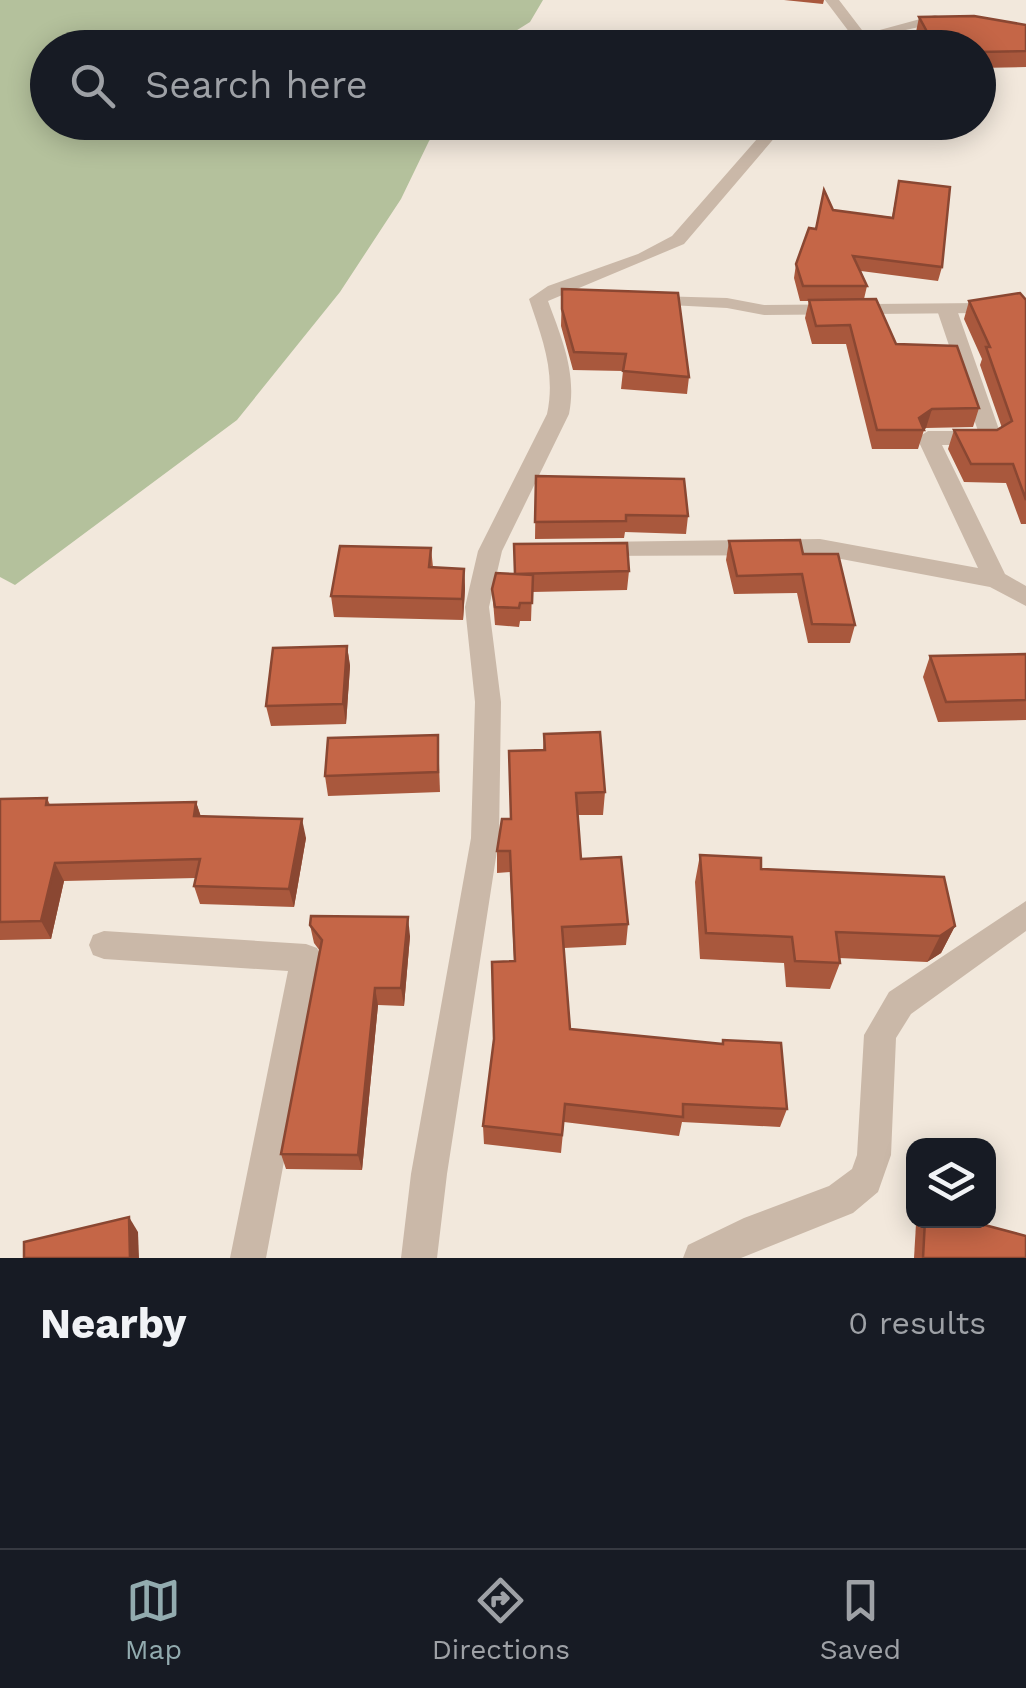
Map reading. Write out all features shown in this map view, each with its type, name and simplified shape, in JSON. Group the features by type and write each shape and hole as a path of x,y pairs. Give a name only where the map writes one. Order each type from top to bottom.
{"street":[{"path":"832,0 848,30"},
{"path":"418,1258 485,838 488,702 477,606 558,414 564,391 562,368 538,299 569,281 659,252 678,240 765,140"},
{"path":"947,310 991,438 928,438 996,580"},
{"path":"568,550 820,547 996,580 1026,597"},
{"path":"701,1258 757,1230 840,1200 866,1180 874,1154 880,1035 900,1003 1026,914"},
{"path":"104,946 306,958 248,1258"}],"lane":[{"path":"896,30 936,18 954,22"},
{"path":"538,299 576,300"},
{"path":"633,301 727,302 764,310 981,308"}],"green space":[{"path":"0,0 543,0 530,22 517,30 30,30 30,140 430,140 401,199 340,292 237,420 15,585 0,577"}],"building":[{"path":"974,16 1026,25 1026,51 996,52 996,30 926,30 919,17"},
{"path":"899,181 950,187 942,267 853,256 867,286 803,286 796,264 809,228 816,229 824,190 833,210 893,218"},
{"path":"562,289 678,293 689,377 623,371 626,354 574,352 562,309"},
{"path":"1020,293 1026,300 1026,500 1013,464 971,464 954,430 997,430 1012,421 986,347 990,347 969,301"},
{"path":"876,299 896,344 957,346 979,408 932,409 919,418 924,430 877,430 850,325 816,326 809,300"},
{"path":"536,476 684,479 688,516 626,515 626,521 535,522"},
{"path":"800,540 803,554 838,554 855,625 812,624 802,574 737,576 729,541"},
{"path":"627,543 629,571 515,574 514,544"},
{"path":"340,546 431,548 429,567 464,569 462,599 331,596"},
{"path":"496,573 533,575 532,603 520,603 519,608 495,607 492,589"},
{"path":"347,646 343,704 266,706 273,648"},
{"path":"1026,654 1026,700 946,702 930,656"},
{"path":"600,732 605,792 576,793 581,859 621,857 628,924 562,927 570,1029 723,1044 723,1040 781,1043 787,1109 683,1104 683,1117 565,1104 562,1135 483,1126 494,1039 492,962 515,961 510,851 497,851 502,819 511,819 509,751 545,750 544,734"},
{"path":"438,735 438,772 325,776 328,738"},
{"path":"47,798 46,805 196,802 194,816 302,819 289,889 194,886 200,859 55,863 41,921 0,922 0,799"},
{"path":"700,855 761,858 761,869 944,877 955,926 940,936 836,932 840,963 795,961 792,937 706,933"},
{"path":"311,916 408,917 401,988 375,988 358,1155 281,1154 322,940 310,925"},
{"path":"129,1217 130,1258 24,1258 24,1242"},
{"path":"925,1228 996,1228 1026,1236 1026,1258 923,1258"}]}
